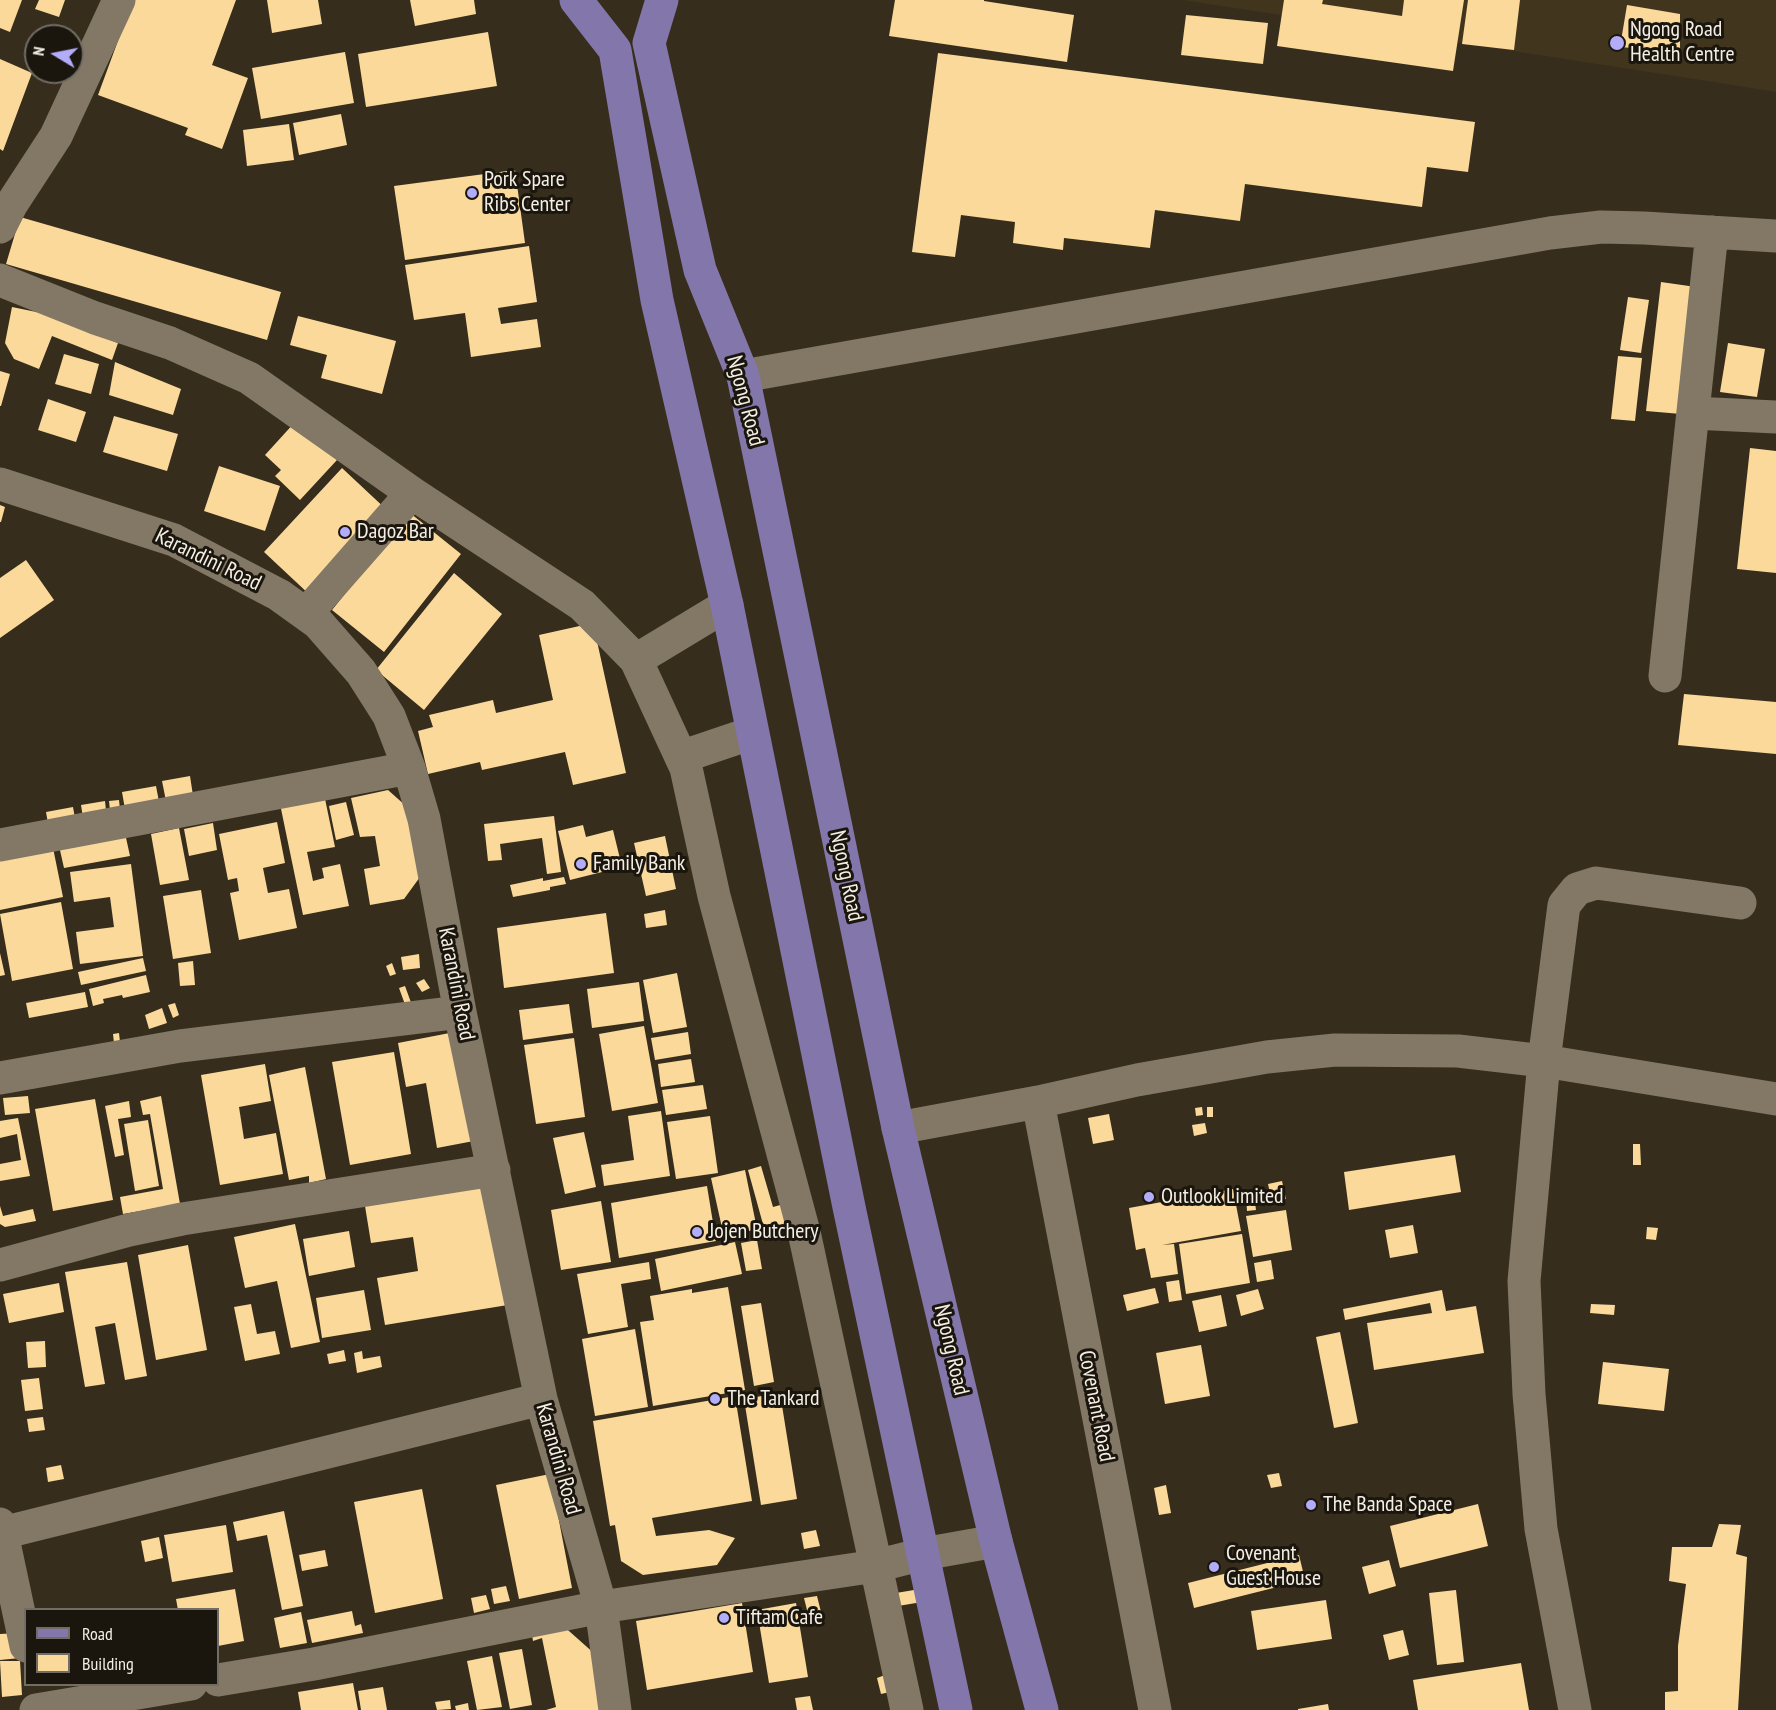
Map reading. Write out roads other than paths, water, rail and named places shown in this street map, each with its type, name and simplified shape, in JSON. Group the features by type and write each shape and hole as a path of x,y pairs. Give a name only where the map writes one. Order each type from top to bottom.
{"main road":[{"path":"576,0 615,50"},
{"path":"606,0 657,300 727,605 849,1207 956,1710"},
{"name":"Ngong Road","path":"641,0 700,270 743,375 898,1128 996,1541 1042,1710"},
{"name":"Ngong Road","path":"649,43 662,0"}],"street":[{"path":"0,227 11,205 56,136 119,0"},
{"path":"743,375 1550,233 1601,227 1776,236"},
{"path":"1665,676 1712,232"},
{"path":"0,280 95,318 170,343 249,378 412,493 582,605 636,660 686,768 714,896 804,1232 907,1710"},
{"path":"1693,413 1776,417"},
{"name":"Karandini Road","path":"0,484 174,540 279,595 318,623 361,672 389,716 410,768 424,819 460,1012 541,1399 601,1607 615,1710"},
{"path":"306,614 412,493"},
{"path":"636,660 727,605"},
{"path":"681,757 752,733"},
{"path":"0,845 410,768"},
{"path":"1575,1710 1541,1529 1529,1394 1524,1281 1544,1061 1564,905 1577,889 1596,883 1740,903"},
{"path":"0,1078 180,1046 460,1012"},
{"path":"898,1128 1038,1102 1137,1080 1267,1057 1335,1050 1458,1051 1544,1061 1776,1099"},
{"name":"Covenant Road","path":"1038,1102 1155,1710"},
{"path":"0,1265 129,1230 182,1219 494,1170"},
{"path":"24,1637 1,1528 541,1399"},
{"path":"219,1680 314,1664 601,1607 876,1566 923,1554 996,1541"},
{"path":"33,1686 38,1710 179,1686"}],"place":[{"name":"Ngong Road Health Centre","path":"1617,43"},
{"name":"Pork Spare Ribs Center","path":"472,193"},
{"name":"Dagoz Bar","path":"345,532"},
{"name":"Family Bank","path":"581,864"},
{"name":"Outlook Limited","path":"1149,1197"},
{"name":"Jojen Butchery","path":"697,1232"},
{"name":"The Tankard","path":"715,1399"},
{"name":"The Banda Space","path":"1311,1505"},
{"name":"Covenant Guest House","path":"1214,1567"},
{"name":"Tiftam Cafe","path":"724,1618"}]}
